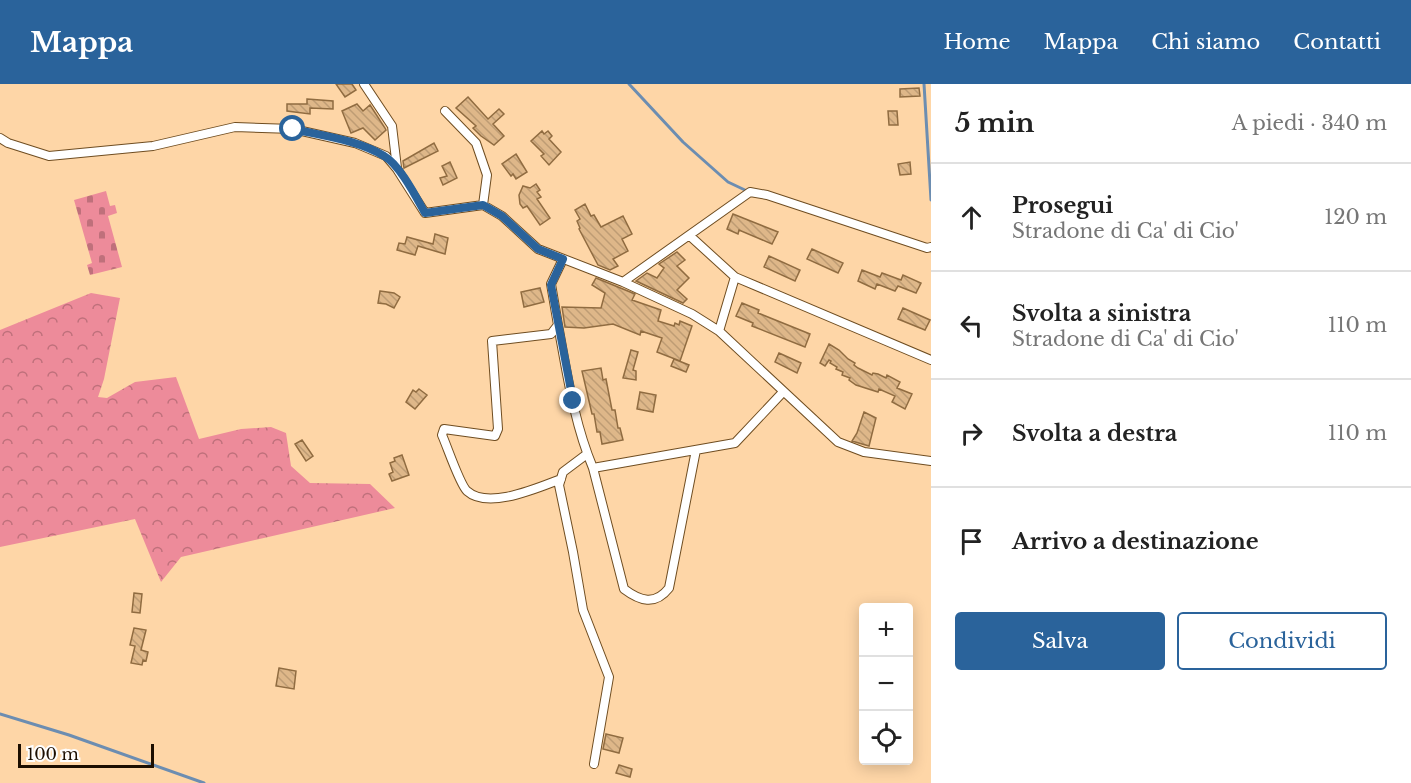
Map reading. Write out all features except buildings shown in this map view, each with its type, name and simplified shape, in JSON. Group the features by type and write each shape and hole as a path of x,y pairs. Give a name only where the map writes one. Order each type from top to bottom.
{"street":[{"path":"364,84 392,126 397,169"},
{"path":"445,111 476,144 488,175 483,205"},
{"path":"0,138 8,143 49,156 153,146 235,127 293,129 355,143 386,156 425,213 483,205 502,216 538,249 623,282 692,314 719,331 838,442 864,452 931,461"},
{"path":"623,282 750,192 767,195 927,248 931,247"},
{"path":"690,236 735,277 931,360"},
{"path":"563,259 551,285 573,401 624,590 632,595 653,600 661,598 669,588 696,450"},
{"path":"719,331 735,277"},
{"path":"558,325 551,334 492,341 498,429 495,436 444,429 442,435 465,490 480,499 523,494 561,480"},
{"path":"592,468 735,443 783,392"},
{"path":"586,454 563,472 559,485 583,610 609,677 594,764"}],"green space":[{"path":"106,191 110,206 115,205 117,213 108,216 122,267 90,275 87,265 92,263 74,200"},
{"path":"91,293 120,298 104,379 98,397 107,398 135,382 176,377 199,439 241,429 271,427 286,433 291,466 310,483 370,484 395,508 181,557 161,582 135,519 0,547 0,330"}],"waterway":[{"path":"629,84 683,142 728,182 747,191"},
{"path":"924,84 931,200"},
{"path":"0,714 69,735 204,783"}],"route":[{"path":"293,129 355,143 386,156 425,213 483,205 502,216 538,249 563,259 551,285 573,401"}]}
